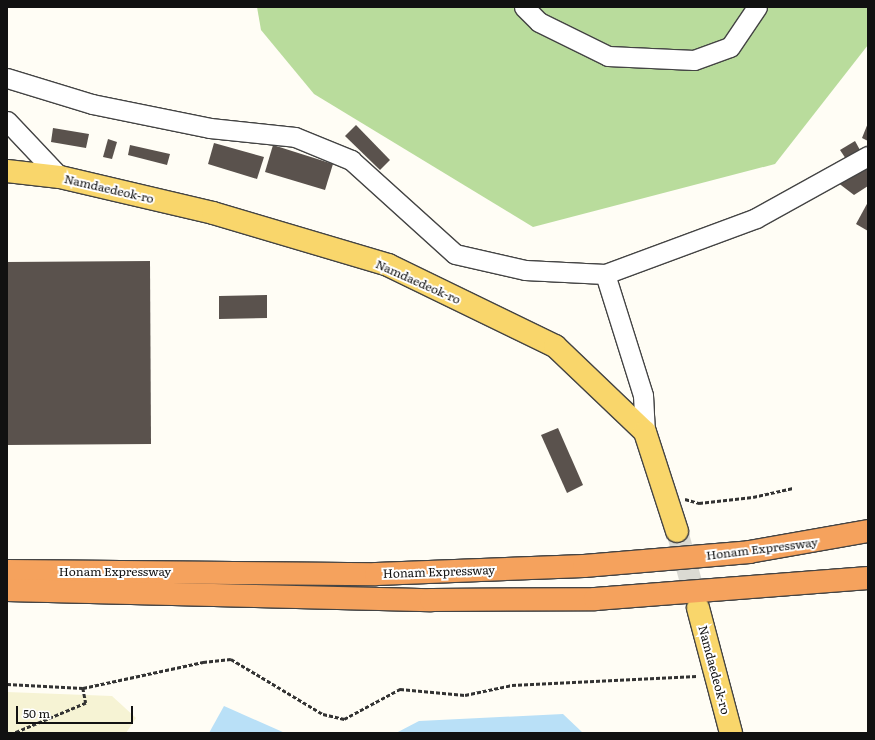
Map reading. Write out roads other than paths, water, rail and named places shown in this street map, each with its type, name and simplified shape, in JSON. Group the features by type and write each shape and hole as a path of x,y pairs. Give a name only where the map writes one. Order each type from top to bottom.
{"highway":[{"name":"Honam Expressway","path":"7,571 376,574 584,566 749,552 868,531"},
{"name":"Honam Expressway","path":"7,590 431,600 595,598 868,578"},
{"path":"7,595 68,591"}],"main road":[{"name":"Namdaedeok-ro","path":"7,171 60,177 213,213 388,265 555,346 645,432 678,530"},
{"name":"Namdaedeok-ro","path":"698,608 731,733"}],"street":[{"path":"524,7 538,22 608,56 694,60 730,47 756,7"},
{"path":"7,78 92,104 210,128 295,137 351,160 455,254 525,270 605,274 756,218 868,156"},
{"path":"7,121 60,177"},
{"path":"605,274 643,395 645,432"}],"water":[{"path":"224,706 285,733 209,733"},
{"path":"563,714 583,733 396,733 419,721"}],"tunnel":[{"path":"677,531 698,608"}]}
